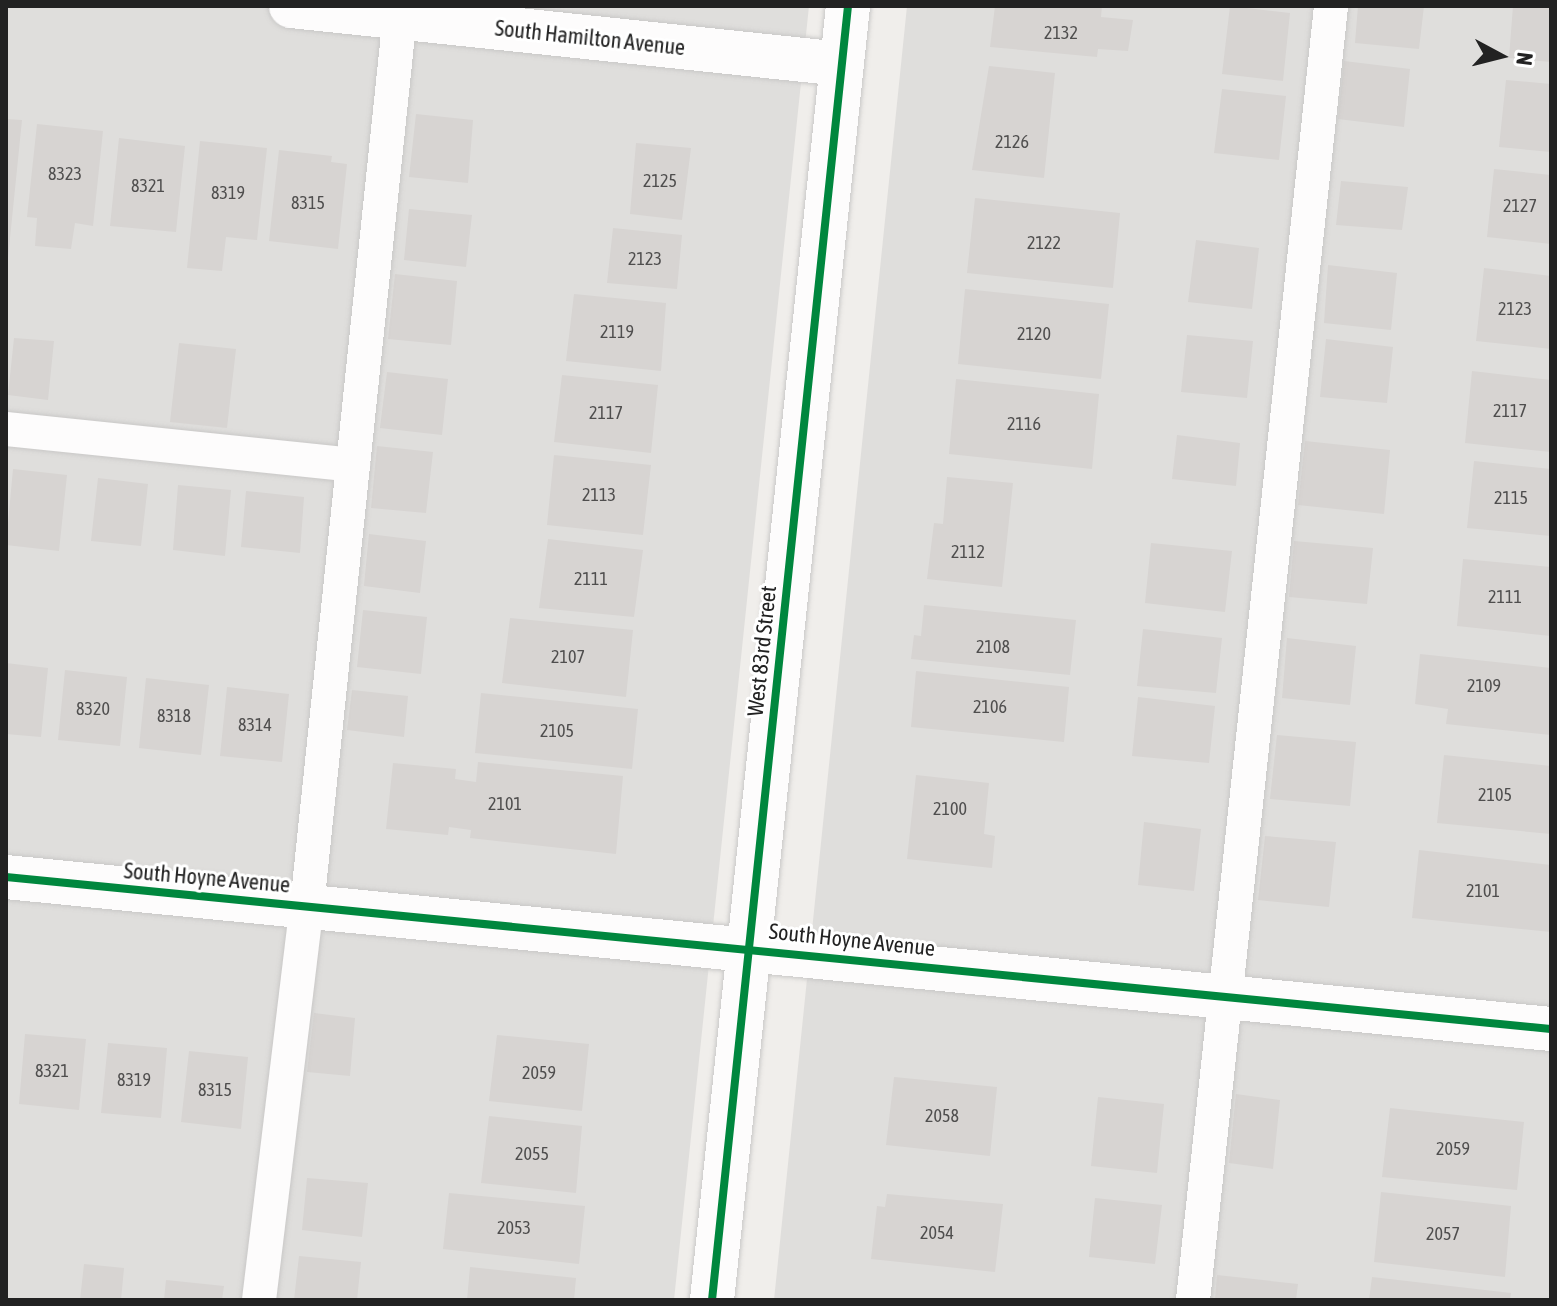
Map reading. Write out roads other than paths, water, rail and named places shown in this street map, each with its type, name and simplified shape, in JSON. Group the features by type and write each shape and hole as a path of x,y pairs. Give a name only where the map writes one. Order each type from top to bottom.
{"street":[{"name":"South Hamilton Avenue","path":"291,6 400,12 842,64"},
{"name":"West 83rd Street","path":"712,1300 848,6"},
{"name":"South Hoyne Avenue","path":"6,877 1551,1029"}],"lane":[{"path":"1193,1300 1331,6"},
{"path":"259,1300 307,906 400,12"},
{"path":"6,429 353,465"}]}
